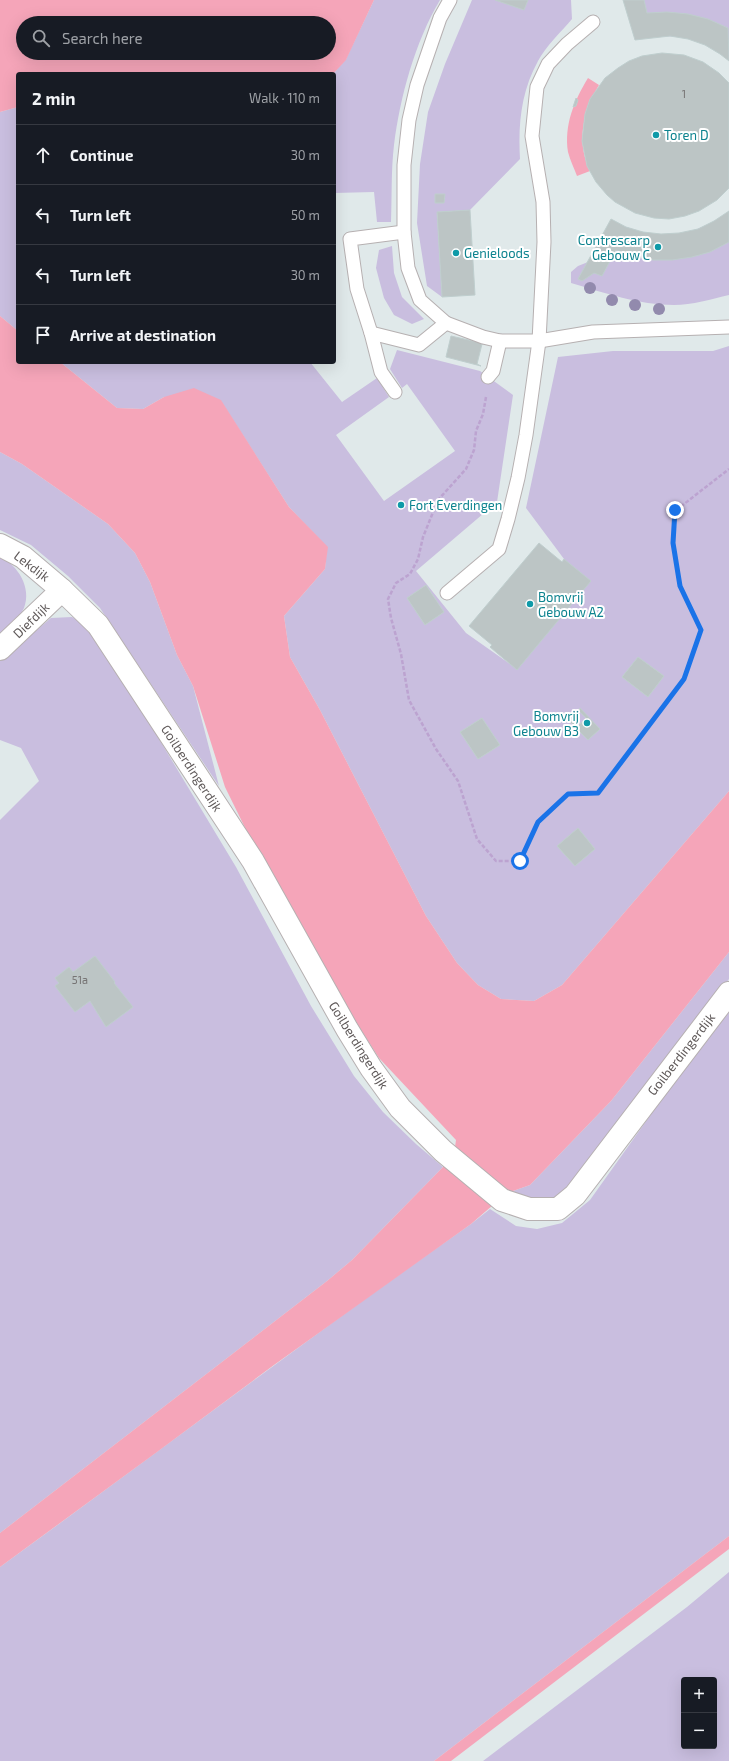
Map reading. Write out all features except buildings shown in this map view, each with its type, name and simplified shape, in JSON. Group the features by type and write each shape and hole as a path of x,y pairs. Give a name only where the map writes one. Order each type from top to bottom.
{"street":[{"name":"Lekdijk","path":"0,545 24,557 62,590"},
{"name":"Diefdijk","path":"0,649 62,590"},
{"name":"Goilberdingerdijk","path":"62,590 98,625 253,861 347,1029 371,1068 400,1108 443,1151 502,1200 529,1209 558,1209 575,1195 729,993"}],"lane":[{"path":"450,0 440,18 428,49 417,85 409,120 404,165 404,232 408,268 420,300 446,323 483,337 500,341 539,341 593,332 729,327"},
{"path":"447,593 499,549 518,478 539,341 544,210 532,136 537,88 548,64 567,44 593,22"},
{"path":"395,392 381,372 372,333 357,289 350,239 404,232"},
{"path":"372,333 419,345 446,323"},
{"path":"488,377 493,371 500,341"}],"path":[{"path":"488,377 486,397 476,430 474,450 466,469 438,500 423,537 418,559 410,574 396,583 388,599 391,618 401,654 409,700 436,749 458,781 477,839 496,860 520,861 538,822 568,794 598,793 684,679 701,630 680,586 673,543 675,510 729,469"}],"shaded area":[{"path":"0,0 374,0 346,60 335,72 16,72 16,108 0,112"},
{"path":"374,0 440,0 431,16 416,52 400,108 393,154 391,222 377,222 374,192 336,193 336,72 335,72 346,59"},
{"path":"472,0 571,0 572,19 541,55 532,73 524,96 520,121 520,159 470,210 437,212 442,297 427,286 417,223 420,164 428,112 445,64"},
{"path":"624,0 729,0 729,60 707,46 685,38 661,36 635,40"},
{"path":"588,78 599,85 593,95 585,116 583,127 583,149 590,171 577,176 568,152 567,132 574,104"},
{"path":"16,108 16,329 0,316 0,112"},
{"path":"729,212 729,295 702,302 674,305 635,301 571,283 571,272 578,266 588,262 626,227 654,234 679,234 704,226"},
{"path":"392,246 394,273 402,297 424,319 412,324 394,315 384,298 376,268 379,250"},
{"path":"0,316 16,329 16,364 62,364 117,408 143,409 164,397 194,388 221,400 289,507 328,547 325,569 284,616 290,657 320,710 426,916 457,963 478,985 501,999 534,1001 562,985 729,791 729,952 611,1101 530,1185 507,1193 471,1224 274,1365 0,1567 0,1533 327,1281 352,1260 443,1167 454,1154 456,1140 379,1058 336,991 258,854 225,787 193,686 177,655 150,582 135,553 108,524 22,464 0,452"},
{"path":"729,346 729,791 562,985 534,1001 501,999 478,985 457,963 426,916 320,710 290,657 284,616 325,569 327,547 289,507 221,401 164,397 143,409 117,408 62,364 312,364 342,402 377,378 389,397 336,435 384,501 455,451 407,384 402,388 390,369 397,350 480,371 513,395 497,502 416,571 466,633 517,669 564,559 526,508 558,357 613,351 713,351","holes":["426,585 444,612 425,625 407,598","638,657 664,676 648,697 622,677","578,710 600,729 588,740 568,720 570,718 578,726 586,718","482,718 500,745 478,759 460,732","578,828 595,849 575,866 557,846"]},
{"path":"0,452 22,464 108,524 135,553 150,582 177,655 193,686 219,786 100,608 68,576 31,545 0,530"},
{"path":"0,557 18,571 25,585 26,600 22,612 0,636"},
{"path":"72,617 92,630 156,734 236,867 311,1006 354,1076 383,1112 416,1144 443,1167 352,1260 327,1281 0,1533 0,820 39,781 21,748 0,740 0,661 51,618"},
{"path":"729,952 729,979 579,1174 557,1197 533,1202 507,1193 530,1185 611,1101"},
{"path":"729,1011 729,1536 434,1761 0,1761 0,1567 293,1351 490,1209 516,1226 537,1229 562,1223 590,1200 694,1054"},
{"path":"729,1536 729,1549 451,1761 434,1761"},
{"path":"729,1572 729,1761 483,1761 687,1607"}],"place":[{"name":"Toren D","path":"656,135"},
{"name":"Contrescarp Gebouw C","path":"658,247"},
{"name":"Genieloods","path":"456,253"},
{"name":"Fort Everdingen","path":"401,505"},
{"name":"Bomvrij Gebouw A2","path":"530,604"},
{"name":"Bomvrij Gebouw B3","path":"587,723"}],"route":[{"path":"520,861 538,822 568,794 598,793 684,679 701,630 680,586 673,543 675,510"}]}
